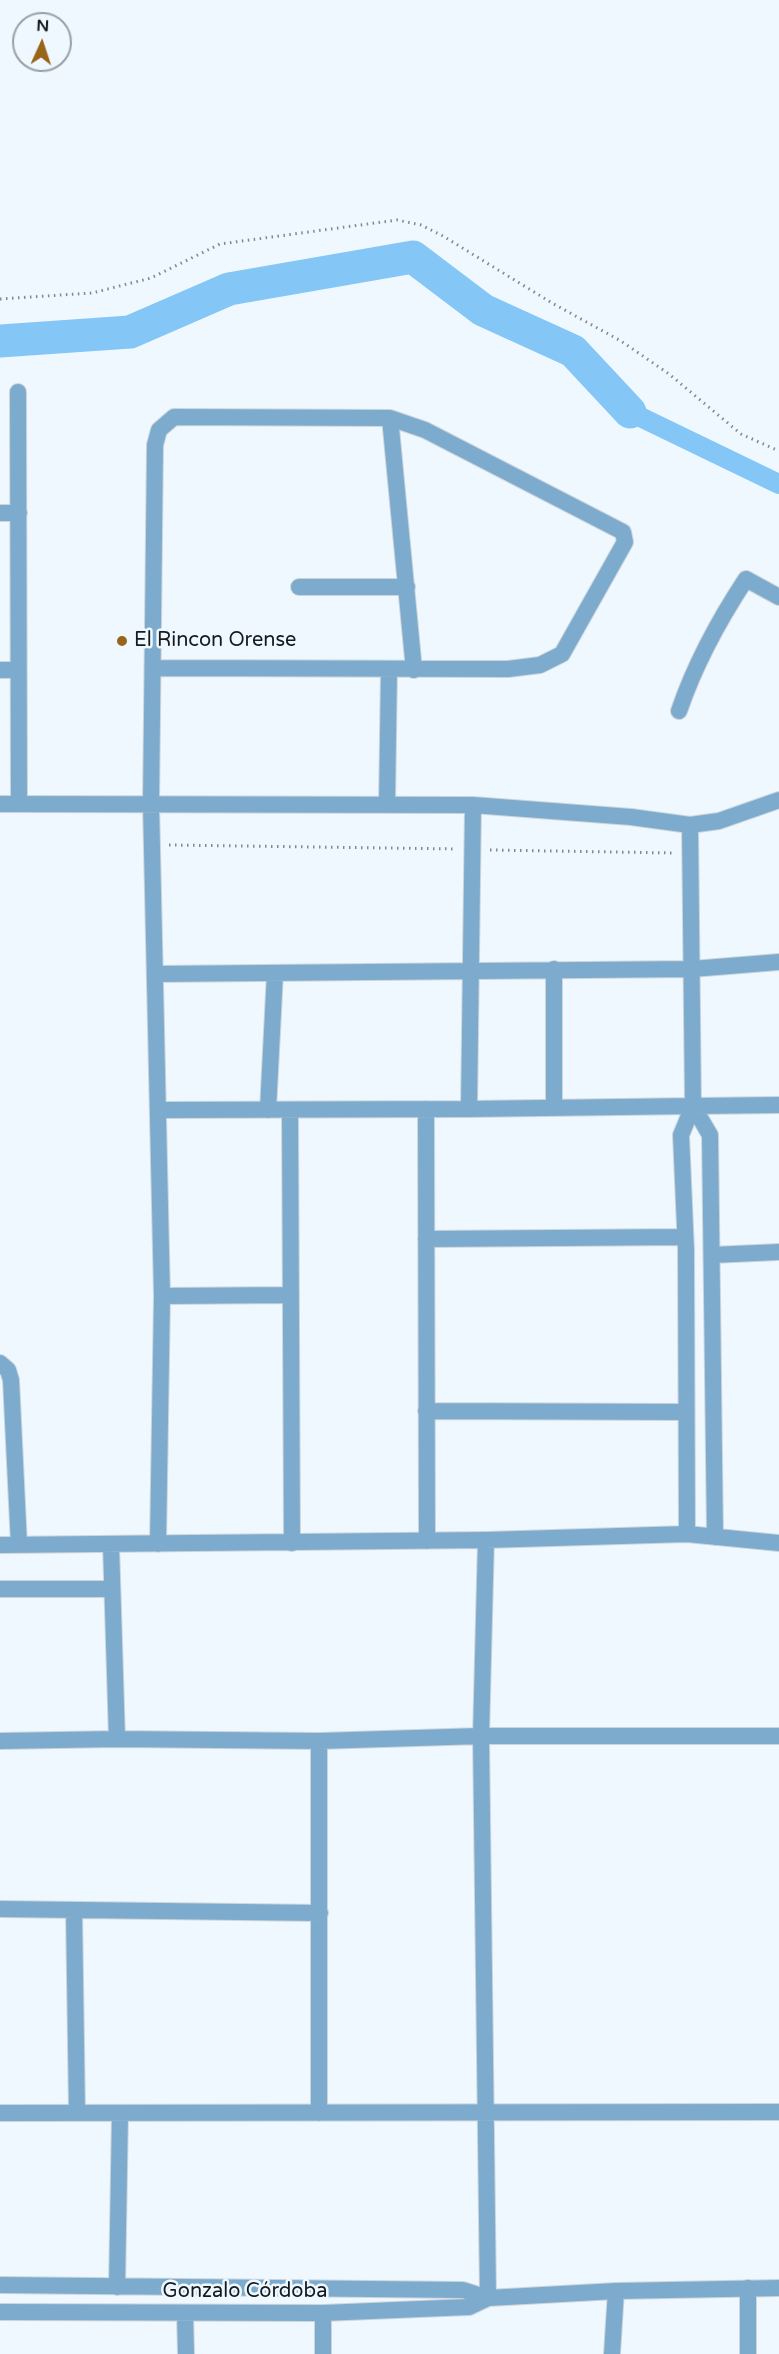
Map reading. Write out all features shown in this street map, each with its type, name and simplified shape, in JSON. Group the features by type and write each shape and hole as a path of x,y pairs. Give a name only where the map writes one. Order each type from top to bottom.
{"street":[{"path":"18,392 19,804"},
{"path":"153,668 414,670 526,668 540,665 562,654 625,542 625,536 623,532 425,430 390,418 174,417 159,430 155,445 153,668 152,804 162,1296 158,1544"},
{"path":"390,418 414,670"},
{"path":"0,513 19,513"},
{"path":"679,711 704,653 746,579 779,597"},
{"path":"299,587 407,587"},
{"path":"387,805 388,669"},
{"path":"0,670 18,670"},
{"path":"0,804 473,805 631,817 690,825 719,821 779,800"},
{"path":"469,1109 473,805"},
{"path":"687,1534 681,1135 693,1106 690,825"},
{"path":"155,974 692,969 779,962"},
{"path":"554,969 554,1108"},
{"path":"268,1110 274,973"},
{"path":"158,1110 779,1105"},
{"path":"693,1106 710,1135 715,1537"},
{"path":"426,1109 427,1541"},
{"path":"290,1110 292,1543"},
{"path":"426,1239 684,1237"},
{"path":"712,1255 779,1252"},
{"path":"162,1296 291,1295"},
{"path":"0,1363 8,1370 11,1380 19,1545"},
{"path":"426,1411 685,1412"},
{"path":"0,1545 427,1541 687,1534 779,1543"},
{"path":"486,1540 481,1736 488,2298"},
{"path":"111,1545 117,1739"},
{"path":"0,1588 112,1589"},
{"path":"0,1741 117,1739 319,1741 481,1736 779,1736"},
{"path":"319,1741 319,2113"},
{"path":"0,1909 320,1913"},
{"path":"74,1910 77,2113"},
{"path":"0,2113 779,2112"},
{"path":"117,2287 120,2113"},
{"name":"Gonzalo Córdoba","path":"0,2285 463,2290 488,2298 616,2291 779,2288"},
{"path":"748,2288 748,2354"},
{"path":"612,2354 616,2291"},
{"name":"Gonzalo Córdoba","path":"0,2312 323,2313 469,2307 488,2298"},
{"path":"323,2313 323,2354"},
{"path":"185,2314 186,2354"}],"path":[{"path":"0,299 92,294 152,278 219,244 397,220 421,225 443,236 552,303 621,341 669,374 741,434 779,451"},
{"path":"152,845 690,854"}],"waterway":[{"path":"0,341 130,332 229,289 413,257 483,310 573,351 630,412"},
{"path":"630,412 779,484"}],"place":[{"name":"El Rincon Orense","path":"122,641"}]}
